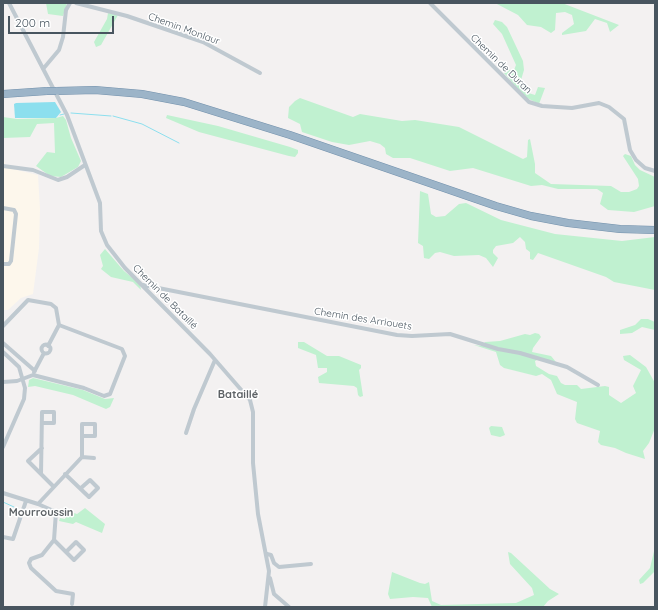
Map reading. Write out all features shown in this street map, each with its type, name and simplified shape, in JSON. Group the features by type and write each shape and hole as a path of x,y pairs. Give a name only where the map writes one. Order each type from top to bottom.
{"highway":[{"path":"3,94 47,91 110,91 142,94 184,102 290,135 496,206 530,216 590,226 655,230"}],"street":[{"name":"Chemin de Bataillé","path":"9,3 67,115 100,204 101,231 107,245 124,268 143,284 248,396 252,405 253,463 258,514 269,572 265,607"},
{"path":"43,69 59,50 63,37 66,10 70,3"},
{"name":"Chemin Monlaur","path":"76,3 127,16 203,42 260,73"},
{"name":"Chemin de Duran","path":"430,3 529,102 542,106 572,108 599,103 609,107 624,119 630,149 636,160 645,168 655,171"},
{"path":"3,166 34,170 58,180 85,166"},
{"path":"3,208 14,210 16,214 11,261 9,264 3,264"},
{"name":"Chemin des Arriouets","path":"143,284 397,335 412,336 439,333 458,336 498,349 567,368 598,385"},
{"path":"3,326 26,302 32,300 53,305 56,308 58,325 48,346 42,347 44,353 34,373 24,379 3,382"},
{"path":"3,343 34,373 84,388 100,396 110,394 125,356 124,351 58,325"},
{"path":"3,352 19,367 24,379 24,399 3,447"},
{"path":"186,434 194,409 215,360"},
{"path":"41,474 42,423"},
{"path":"38,504 53,486 82,457 82,436"},
{"path":"42,448 28,461 53,486"},
{"path":"82,457 94,458"},
{"path":"65,474 81,488"},
{"path":"3,492 56,512 64,513"},
{"path":"3,537 13,539 26,501"},
{"path":"56,512 54,540 42,555 31,559 30,566 56,591 73,594 72,604"},
{"path":"54,540 66,552"},
{"path":"267,554 271,555 274,563 279,567 311,564"},
{"path":"269,572 274,594 288,607"}],"shaded area":[{"path":"3,161 5,162 4,167 38,175 40,209 39,248 33,294 21,298 8,310 3,310"}],"green space":[{"path":"46,3 67,3 63,16 48,14"},
{"path":"495,3 562,3 619,25 610,32 607,23 595,19 586,31 562,35 562,33 574,24 572,15 565,12 556,13 555,30 551,33 541,27 527,25 518,15"},
{"path":"108,13 118,15 101,45 96,47 94,42 107,19"},
{"path":"495,20 502,22 507,27 523,61 524,70 521,80 524,84 522,91 535,95 538,87 545,88 539,104 525,97 504,73 504,69 507,68 511,71 514,70 516,65 502,34 493,24"},
{"path":"300,98 353,117 360,114 402,121 415,120 459,127 523,159 527,157 528,140 530,139 535,164 535,173 551,184 611,186 621,192 629,192 637,189 639,186 638,179 623,156 625,154 631,156 635,165 640,170 655,177 655,206 634,212 608,210 600,204 603,193 597,189 558,189 542,185 531,186 473,168 450,171 410,158 393,158 386,154 385,148 380,144 370,141 349,145 332,142 302,132 300,124 288,118 289,107"},
{"path":"167,115 218,126 290,147 298,150 298,153 295,157 289,156 199,132 166,118"},
{"path":"63,116 66,120 71,138 81,161 78,167 61,177 50,176 36,166 47,152 55,153 54,123 37,124 30,137 3,138 3,117 17,119 56,118"},
{"path":"420,191 428,194 431,214 436,217 445,216 459,204 466,203 501,220 555,234 622,241 655,237 655,290 614,282 606,277 538,253 533,260 530,259 530,252 526,249 525,242 520,237 513,243 496,246 493,253 498,258 493,267 486,258 479,255 454,256 440,252 435,253 429,259 424,258 423,246 418,243"},
{"path":"105,249 124,271 140,284 141,290 133,282 111,277 101,269 103,266 100,255"},
{"path":"641,319 648,319 655,322 655,330 642,327 632,333 620,334 620,330 635,325"},
{"path":"535,333 539,334 541,337 533,348 532,352 551,356 556,362 541,358 535,361 536,366 549,374 557,376 561,383 565,385 577,385 581,389 605,386 609,387 609,395 621,403 636,393 633,386 641,370 624,360 623,356 630,355 646,367 655,383 655,428 649,443 643,451 645,459 615,448 601,445 598,442 600,431 577,423 575,419 577,402 557,394 551,380 542,374 536,376 504,368 500,365 496,352 474,345 482,346 485,342 500,341 525,334 530,335"},
{"path":"298,342 304,342 327,356 339,356 361,365 359,370 363,396 360,397 358,395 357,388 354,386 319,383 318,377 327,372 327,368 318,368 316,355 298,348"},
{"path":"33,378 83,390 105,399 114,398 110,407 106,409 73,395 35,386 28,387 29,380"},
{"path":"491,426 502,427 505,435 500,437 491,435 489,428"},
{"path":"85,508 105,524 102,533 76,522 73,524 59,521 60,518 65,519 68,511 77,514"},
{"path":"655,547 655,571 643,583 640,584 639,580 650,568"},
{"path":"508,552 511,553 550,589 559,594 548,601 543,607 432,607 428,598 413,597 390,599 388,594 392,572 420,583 425,584 429,582 432,601 441,605 516,603 534,595 532,588 510,564"}],"water":[{"path":"55,102 61,112 56,118 15,118 14,104 16,103"}],"waterway":[{"path":"71,113 111,116"},
{"path":"60,115 64,114"},
{"path":"113,116 142,124 179,143"},
{"path":"3,502 14,507"}],"district":[{"name":"Bataillé","path":"238,395"},
{"name":"Mourroussin","path":"41,513"}]}
